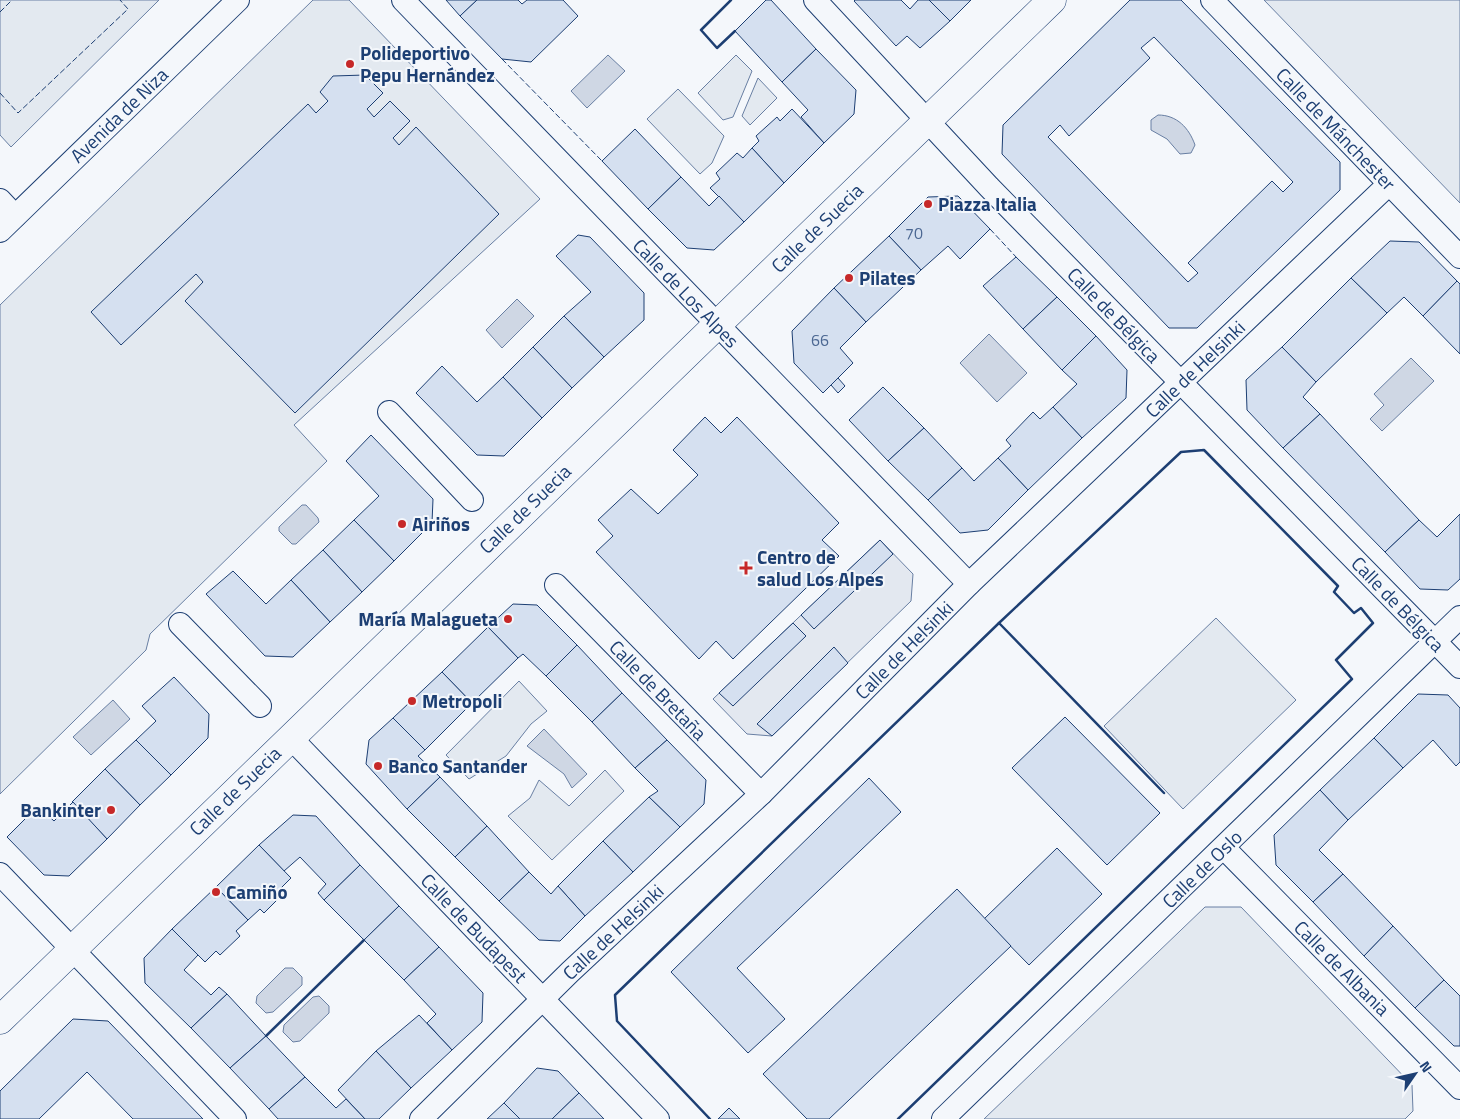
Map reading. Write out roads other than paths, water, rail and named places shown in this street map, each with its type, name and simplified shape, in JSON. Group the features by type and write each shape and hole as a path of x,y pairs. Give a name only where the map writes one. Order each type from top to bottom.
{"street":[{"name":"Avenida de Niza","path":"8,224 238,0"},
{"name":"Calle de Los Alpes","path":"403,0 969,584"},
{"name":"Calle de Bélgica","path":"815,0 989,187 1460,667"},
{"name":"Calle de Suecia","path":"0,1020 1052,0"},
{"name":"Calle de Mánchester","path":"1212,0 1460,257"},
{"name":"Calle de Helsinki","path":"420,1119 542,999 761,794 969,584 1389,184"},
{"path":"0,200 8,224"},
{"path":"389,412 472,500"},
{"name":"Calle de Bretaña","path":"556,585 761,794"},
{"name":"Calle de Oslo","path":"943,1119 1460,617"},
{"path":"180,624 260,706"},
{"name":"Calle de Budapest","path":"290,737 658,1119"},
{"name":"Calle de Albania","path":"1224,848 1460,1088"},
{"path":"0,874 235,1119"}],"place":[{"name":"Polideportivo Pepu Hernández","path":"350,64"},
{"name":"Piazza Italia","path":"928,204"},
{"name":"Pilates","path":"849,278"},
{"name":"Airiños","path":"402,524"},
{"name":"Centro de salud Los Alpes","path":"746,568"},
{"name":"María Malagueta","path":"508,619"},
{"name":"Metropoli","path":"412,701"},
{"name":"Banco Santander","path":"378,766"},
{"name":"Bankinter","path":"111,810"},
{"name":"Camiño","path":"216,892"}]}
